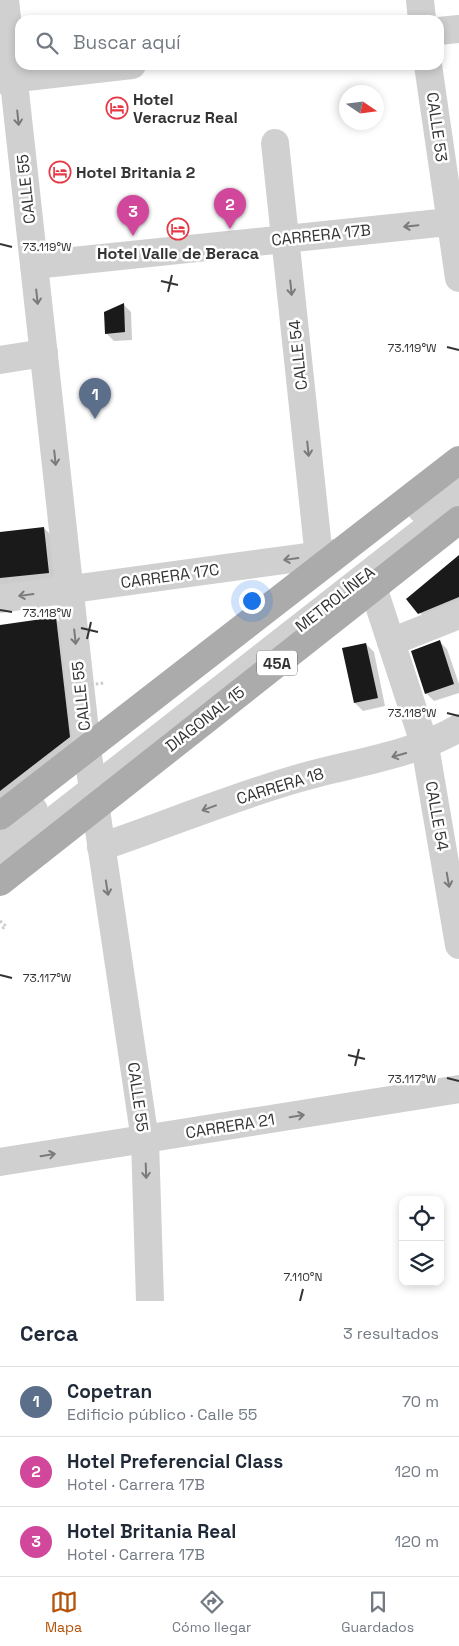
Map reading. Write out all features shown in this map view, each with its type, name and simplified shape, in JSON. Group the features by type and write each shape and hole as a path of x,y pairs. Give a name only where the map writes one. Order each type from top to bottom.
{"main road":[{"name":"DIAGONAL 15","path":"0,882 91,777 326,558 459,460"},
{"name":"DIAGONAL 15","path":"0,816 91,777 373,588 459,520"}],"street":[{"name":"CALLE 55","path":"5,0 7,79 34,265 91,777 145,1140 150,1301"},
{"path":"420,0 422,15"},
{"path":"444,30 459,29"},
{"path":"7,79 87,70"},
{"name":"CALLE 53","path":"429,70 449,137 459,278"},
{"name":"CALLE 54","path":"275,143 326,558"},
{"name":"CARRERA 17B","path":"34,265 455,221"},
{"path":"0,360 44,353"},
{"name":"METROLÍNEA","path":"0,862 91,777 459,479"},
{"name":"METROLÍNEA","path":"0,837 91,777 459,503"},
{"name":"CARRERA 17C","path":"0,599 326,558"},
{"name":"CALLE 54","path":"373,588 425,746 459,945"},
{"path":"391,642 459,615"},
{"name":"CARRERA 18","path":"101,847 281,783 381,759 425,746 459,728"},
{"name":"CARRERA 21","path":"0,1162 459,1089"}],"path":[{"path":"66,688 104,683"},
{"path":"0,921 6,926 0,930"}],"building":[{"path":"124,303 125,332 105,334 104,312"},
{"path":"44,527 49,573 0,578 0,532"},
{"path":"459,555 459,597 418,614 406,599"},
{"path":"56,617 70,737 0,791 0,625"},
{"path":"440,640 454,684 425,694 411,651"},
{"path":"366,643 378,698 354,703 342,648"}],"place":[{"name":"Hotel Veracruz Real","path":"117,108"},
{"name":"Hotel Britania 2","path":"60,172"},
{"name":"Hotel Valle de Beraca","path":"178,229"},
{"name":"Hotel Preferencial Class","path":"230,229"},
{"name":"Hotel Britania Real","path":"133,236"},
{"name":"Copetran","path":"95,419"}]}
